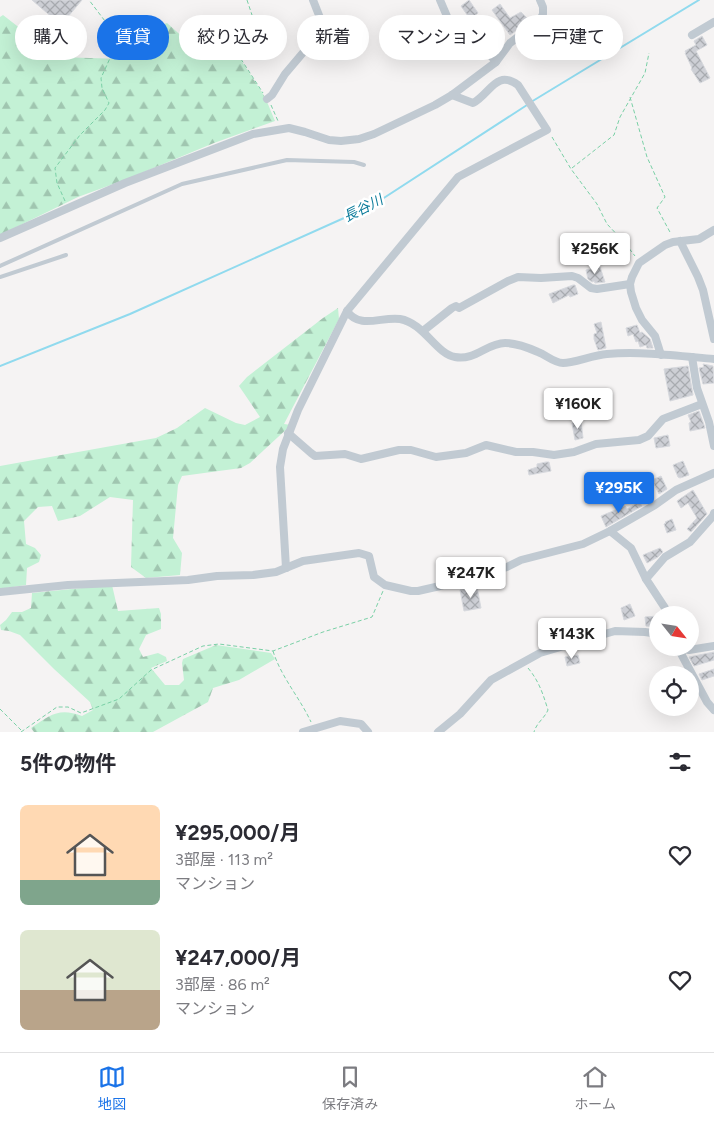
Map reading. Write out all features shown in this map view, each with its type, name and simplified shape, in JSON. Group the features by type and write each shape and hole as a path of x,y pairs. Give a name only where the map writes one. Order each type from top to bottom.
{"street":[{"path":"268,99 286,74 320,34 322,23 313,0"},
{"path":"440,0 448,20 459,33 485,50 496,62"},
{"path":"0,238 203,152 252,134 282,128 297,129 329,140 341,141 359,139 374,134 452,95 496,62 510,43 540,20 543,14 543,6 540,0"},
{"path":"692,35 714,22"},
{"path":"286,568 280,467 283,449 298,410 346,311 458,177 545,126 518,84 511,79 505,78 496,82 484,96 473,103 452,95"},
{"path":"660,355 655,336 642,320 636,308 630,284 639,264 665,246 699,239 714,230"},
{"path":"677,242 703,290 714,339"},
{"path":"423,331 452,308 456,306 459,308 518,277 572,276 582,280 591,288 597,289 630,284"},
{"path":"346,311 350,316 362,321 400,319 423,331 440,350 458,358 471,357 504,343 537,351 562,363 610,354 714,358"},
{"path":"692,357 697,388 710,422 714,446"},
{"path":"288,433 311,454 316,456 345,454 361,459 399,450 411,450 436,457 466,454 486,445 516,452 554,455 574,452 596,444 639,440 648,436 663,419 702,404"},
{"path":"0,592 68,585 254,575 276,572 303,560 358,553 369,556 374,577 385,585 411,591 479,576 507,567 521,560 583,544 655,505 676,490 714,473"},
{"path":"646,579 665,557 690,542 714,513"},
{"path":"610,531 631,548 646,579 664,606"},
{"path":"438,732 460,714 491,680 523,661 540,653 615,631 649,633"},
{"path":"699,648 714,646"},
{"path":"683,656 707,702 714,710"},
{"path":"303,732 340,722 361,724 368,732"}],"lane":[{"path":"0,266 182,184 287,160 354,162 364,165"},
{"path":"0,277 66,255"}],"path":[{"path":"68,208 57,183 55,168 80,135 105,110 109,103 102,88 101,78 111,56 107,48 108,25 90,0"},
{"path":"247,0 255,24 254,28 237,40 235,48 268,99 282,128"},
{"path":"571,169 614,135 630,97 645,73 649,53"},
{"path":"630,97 647,157 665,196 657,208 677,242"},
{"path":"545,126 571,169 597,204 607,224 624,242 639,264"},
{"path":"0,709 21,731 57,707 68,707 81,713 119,699 151,670 203,646 218,644 273,651 323,632 372,617 385,585"},
{"path":"273,651 276,662 302,704 314,729"},
{"path":"523,661 541,687 548,710 545,717 539,721 534,732"}],"green space":[{"path":"3,15 15,24 15,60 87,60 87,58 97,58 97,60 169,60 169,25 179,34 179,60 241,60 265,97 275,121 78,197 0,235 0,17"},
{"path":"338,308 339,319 284,424 291,425 250,463 241,468 182,476 178,485 173,538 182,553 180,575 146,578 131,567 133,500 110,497 80,516 58,521 52,506 38,507 24,521 26,544 35,548 41,555 39,562 27,568 26,585 0,589 0,466 156,438 177,428 205,408 236,423 245,425 260,417 239,386 247,377"},
{"path":"112,585 118,611 159,608 161,629 146,635 139,649 143,657 158,653 166,657 167,661 151,668 165,685 179,685 184,680 183,659 216,645 271,653 275,659 239,680 213,688 208,702 153,732 34,732 31,728 49,716 67,712 82,716 93,710 90,702 20,635 1,630 0,625 12,612 22,612 31,608 32,593"}],"building":[{"path":"32,0 82,0 69,15 49,15"},
{"path":"469,0 478,13 467,15 461,6"},
{"path":"500,4 510,18 515,15 515,31 510,35 505,28 505,15 496,15 492,10"},
{"path":"702,36 707,45 696,51 710,78 700,83 691,69 685,51 696,45 694,41"},
{"path":"600,267 605,282 592,282 588,279 586,270"},
{"path":"575,285 578,294 570,297 569,295 553,303 549,294"},
{"path":"601,322 606,348 598,350 594,339 594,334 597,333 594,324"},
{"path":"637,325 640,333 642,332 650,339 653,348 647,348 646,345 640,347 633,334 628,336 626,328"},
{"path":"703,364 713,366 714,383 703,384 699,368 704,367"},
{"path":"688,366 693,395 670,401 664,369"},
{"path":"699,411 705,428 690,431 689,423 691,422 688,415"},
{"path":"581,421 583,438 575,440 572,423"},
{"path":"668,435 670,446 656,448 654,438"},
{"path":"683,461 689,475 680,478 673,465"},
{"path":"549,462 551,471 529,475 528,470 537,467 537,464"},
{"path":"661,476 667,489 659,494 652,480"},
{"path":"693,490 707,514 691,532 687,529 697,518 688,503 681,508 677,501"},
{"path":"639,502 642,506 606,527 601,516 625,506 627,509"},
{"path":"672,519 676,530 667,533 664,524"},
{"path":"660,548 663,552 647,563 643,555"},
{"path":"477,587 481,608 464,611 460,590"},
{"path":"630,604 635,616 624,620 621,608"},
{"path":"645,617 649,617 649,626 646,626"},
{"path":"714,652 714,660 694,666 689,657"},
{"path":"578,655 580,663 567,666 565,657"},
{"path":"714,669 714,676 702,680 699,674"}],"waterway":[{"name":"長谷川","path":"531,102 699,0"},
{"name":"長谷川","path":"0,366 130,314 373,205 527,105"}]}
